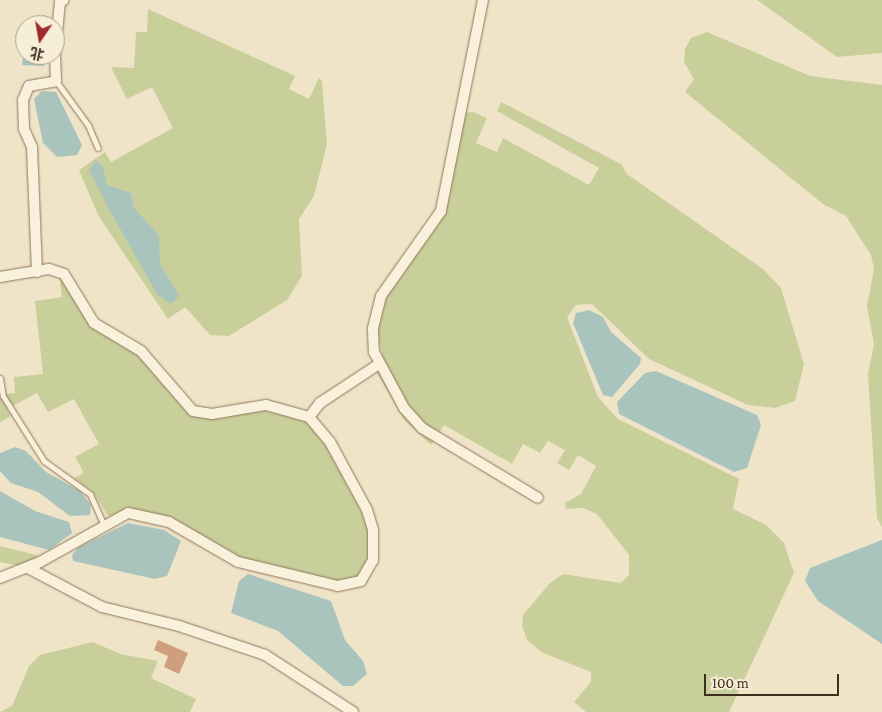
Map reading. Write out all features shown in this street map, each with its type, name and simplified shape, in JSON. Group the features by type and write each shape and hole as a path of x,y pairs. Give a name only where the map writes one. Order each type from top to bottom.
{"street":[{"path":"59,15 60,2 64,0"},
{"path":"483,0 441,211 381,296 372,337 379,364 404,408 422,428 538,498"},
{"path":"37,272 32,146 24,129 23,100 30,86 56,81 55,65"},
{"path":"0,277 49,270 64,274 94,323 141,351 193,411 212,414 266,405 308,417 346,468 372,522 373,560 358,584 338,586 238,562 169,522 148,515 123,514 28,568 0,578"},
{"path":"308,417 320,403 379,364"},
{"path":"28,568 102,607 179,626 265,655 353,712"}],"lane":[{"path":"56,81 88,125 98,148"},
{"path":"0,378 3,396 44,461 90,494 104,525"}],"green space":[{"path":"757,0 882,0 882,53 837,57"},
{"path":"148,9 295,76 289,89 309,99 319,78 322,81 327,144 314,196 299,219 302,276 287,300 229,336 210,335 185,307 168,319 98,215 79,170 105,152 111,162 173,128 152,87 127,99 111,67 134,68 136,32 147,32"},
{"path":"707,32 810,76 882,85 882,527 877,518 868,374 874,344 867,306 874,269 871,255 846,216 823,204 685,92 694,79 684,62 685,49 691,38"},
{"path":"501,102 621,164 627,174 763,269 781,288 804,364 795,401 775,408 748,405 649,359 592,304 576,305 567,317 598,397 618,419 739,479 733,509 766,525 784,543 794,573 729,712 586,712 574,702 591,682 591,672 543,653 527,640 522,625 523,615 550,583 563,574 621,583 629,575 629,555 597,514 583,508 566,509 565,503 581,494 596,466 578,455 569,470 557,463 565,450 548,441 540,453 523,444 512,464 444,425 431,445 404,420 377,373 384,367 377,328 384,300 445,214 462,113 473,112 487,118 476,143 497,152 503,138 589,185 599,168 497,111"},
{"path":"59,274 80,308 131,347 191,413 254,407 307,419 328,444 369,523 370,560 364,574 348,584 248,562 149,512 108,516 92,491 74,478 84,473 75,457 99,444 74,399 48,412 37,393 7,409 11,416 0,422 0,395 15,393 14,377 43,374 35,301 62,297"},
{"path":"0,546 36,555 39,558 19,566 0,562"},
{"path":"93,642 120,654 158,661 151,678 196,699 190,712 0,712 12,706 29,666 40,655"}],"water":[{"path":"42,91 56,92 82,145 77,155 57,157 43,143 34,99"},
{"path":"96,161 102,165 107,185 131,193 134,208 159,235 160,264 179,296 171,304 157,294 109,209 89,170"},
{"path":"589,310 603,317 611,332 641,358 640,364 612,397 603,395 573,323 576,313"},
{"path":"656,371 757,415 761,425 747,468 734,472 619,414 617,402 645,373"},
{"path":"15,447 26,451 46,472 80,491 91,505 90,515 70,516 38,492 11,483 0,471 0,453"},
{"path":"0,491 35,511 69,522 72,533 49,550 0,537"},
{"path":"128,523 164,530 181,541 167,576 155,579 73,561 72,555 79,547"},
{"path":"882,540 882,644 818,601 805,581 810,568"},
{"path":"248,574 331,601 345,640 363,661 367,674 353,686 343,686 278,631 231,613 239,581"}],"building":[{"path":"158,640 188,653 179,674 164,667 168,656 154,650"}]}
